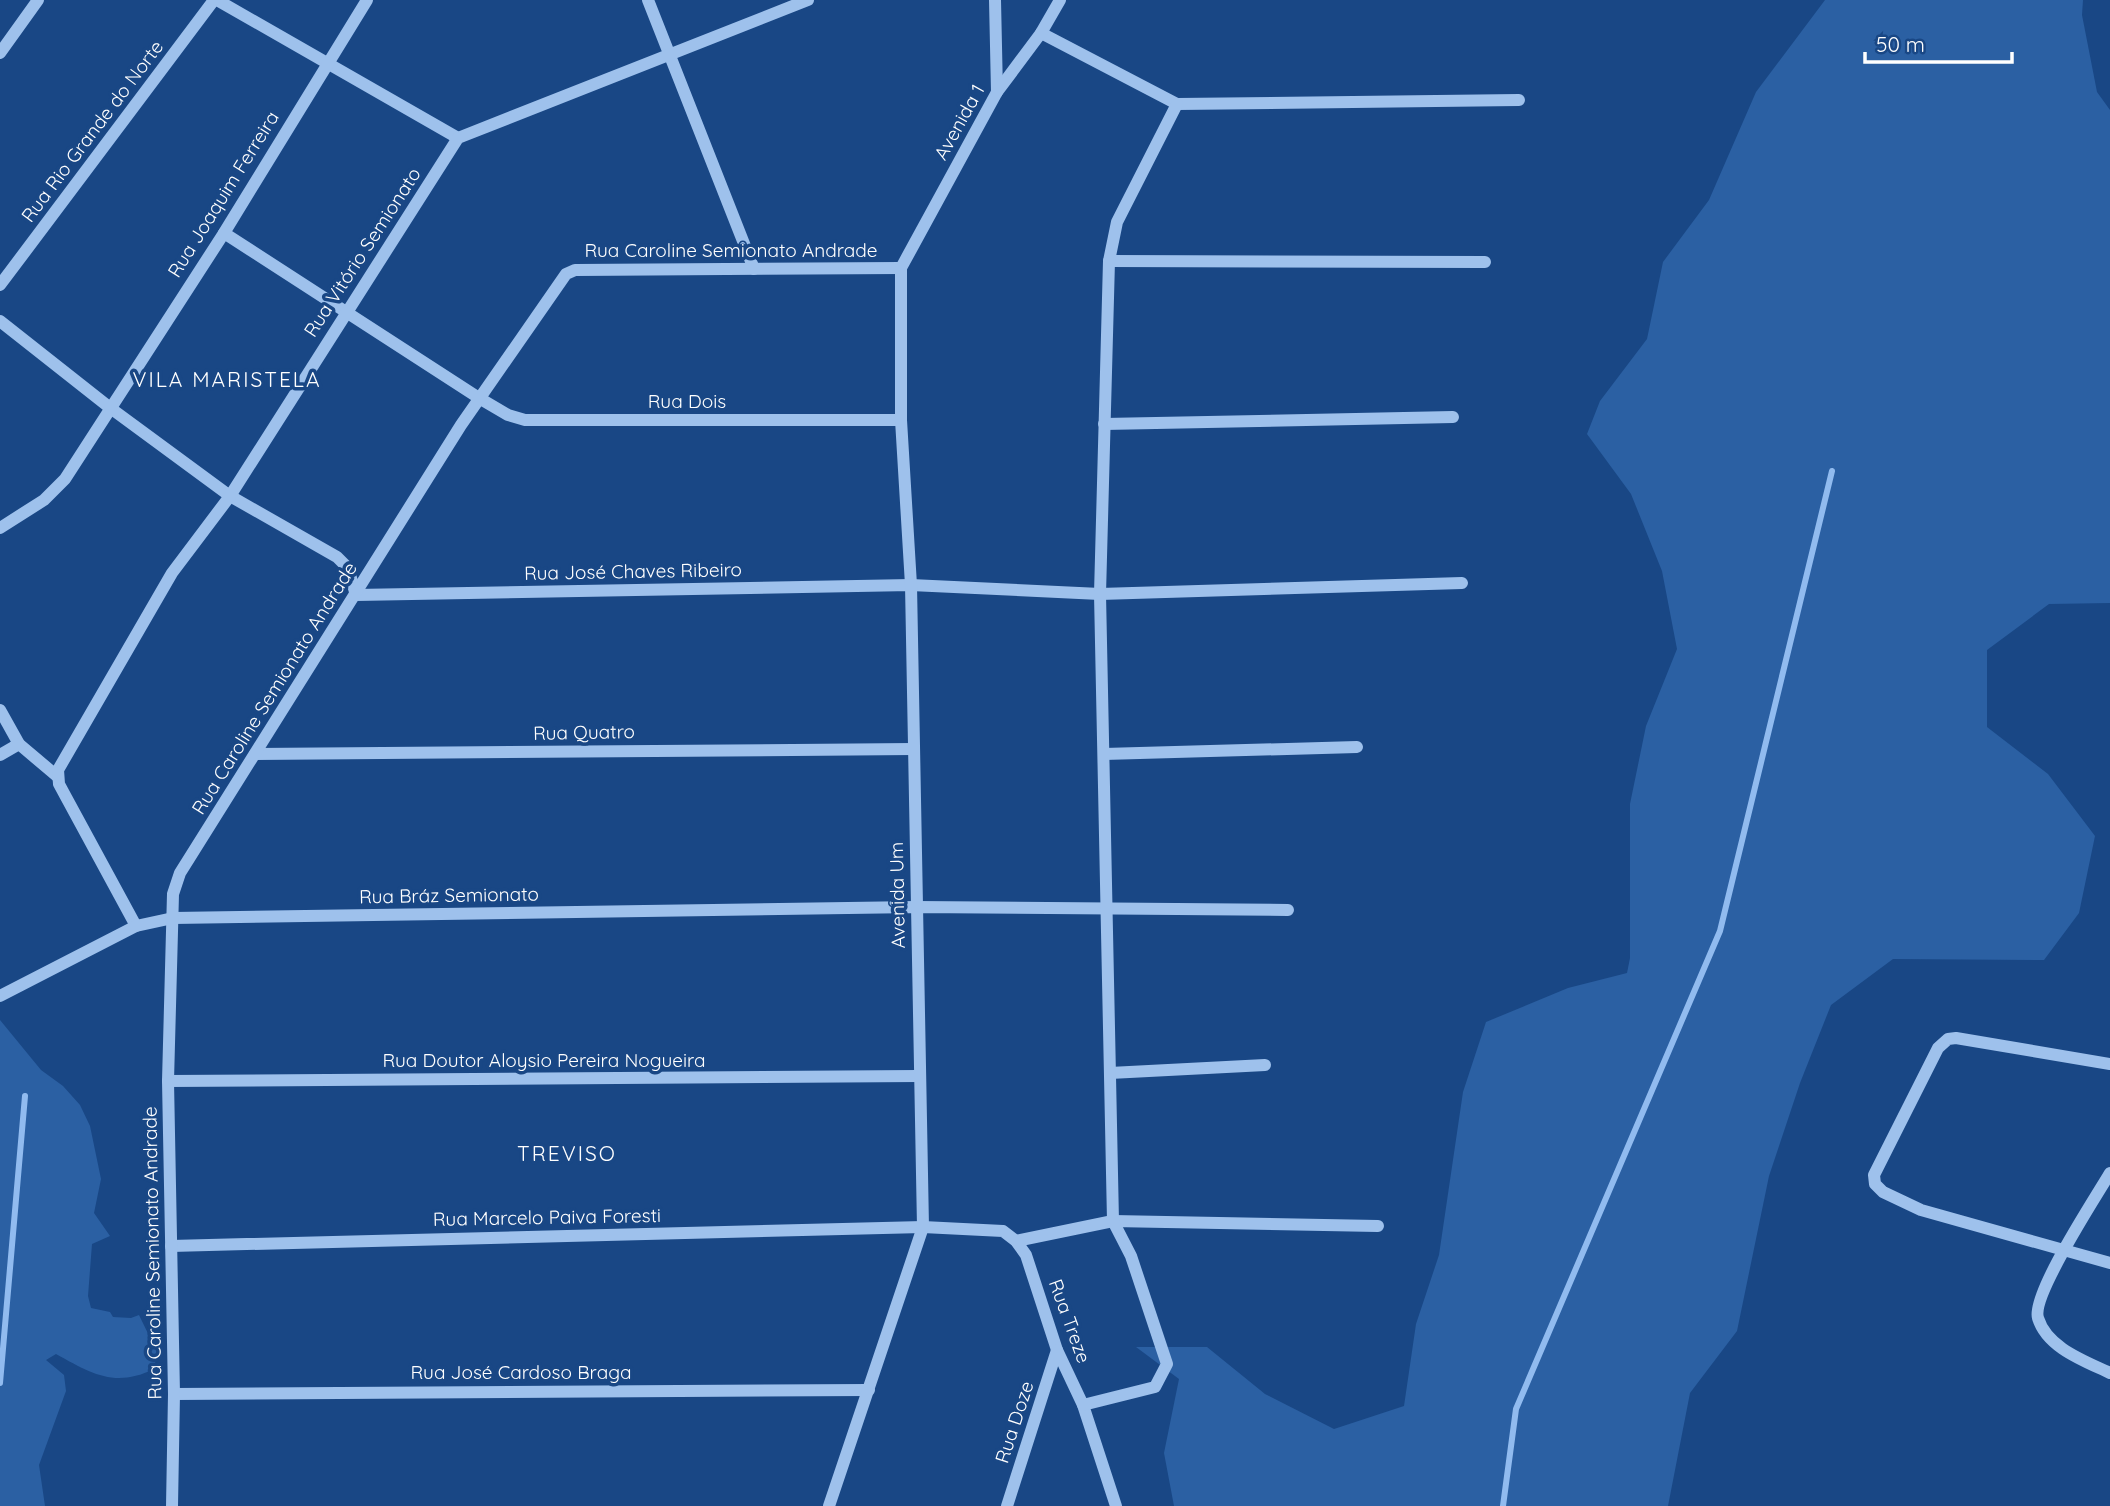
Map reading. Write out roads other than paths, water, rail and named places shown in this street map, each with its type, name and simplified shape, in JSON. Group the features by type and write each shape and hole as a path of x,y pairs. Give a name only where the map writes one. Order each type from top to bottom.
{"street":[{"path":"0,53 37,0"},
{"path":"215,0 458,138 808,0"},
{"name":"Rua Rio Grande do Norte","path":"0,285 215,0"},
{"name":"Rua Joaquim Ferreira","path":"0,528 44,500 65,479 109,407 224,233 367,0"},
{"path":"648,0 754,269"},
{"path":"995,0 997,92"},
{"name":"Avenida 1","path":"901,268 997,92 1041,33 1060,0"},
{"path":"1041,33 1177,104 1519,100"},
{"path":"1083,1405 1155,1387 1167,1364 1131,1256 1113,1221 1100,594 1109,261 1117,222 1177,104"},
{"name":"Rua Vitório Semionato","path":"58,777 58,770 172,573 230,496 458,138"},
{"name":"Rua Dois","path":"224,233 479,398 508,415 525,420 901,420"},
{"path":"1109,261 1485,262"},
{"name":"Rua Caroline Semionato Andrade","path":"172,1506 174,1394 168,1082 173,894 180,873 479,398 566,274 575,270 901,268"},
{"name":"Avenida Um","path":"829,1506 923,1227 911,585 901,420 901,268"},
{"path":"0,321 109,407 230,496 337,557 348,568 356,595"},
{"path":"1104,424 1453,417"},
{"name":"Rua José Chaves Ribeiro","path":"356,595 911,585 1100,594 1462,583"},
{"path":"0,710 19,744 58,777 66,797 136,926"},
{"path":"0,755 19,744"},
{"path":"1104,754 1357,747"},
{"name":"Rua Quatro","path":"255,754 914,749"},
{"name":"Rua Bráz Semionato","path":"0,996 136,926 173,918 916,907 1288,910"},
{"path":"2110,1064 1956,1038 1948,1039 1938,1048 1874,1175 1875,1184 1883,1192 1922,1210 2110,1263"},
{"path":"1110,1073 1265,1065"},
{"name":"Rua Doutor Aloysio Pereira Nogueira","path":"168,1082 919,1076"},
{"path":"2110,1173 2064,1250 2037,1308 2038,1319 2046,1332 2070,1355 2110,1373"},
{"path":"923,1227 1003,1231 1016,1241 1113,1221 1377,1226"},
{"name":"Rua Marcelo Paiva Foresti","path":"171,1246 923,1227"},
{"name":"Rua Treze","path":"1016,1241 1026,1255 1057,1350 1083,1405 1116,1506"},
{"name":"Rua Doze","path":"1007,1506 1057,1350"},
{"name":"Rua José Cardoso Braga","path":"174,1394 869,1390"}],"waterway":[{"path":"1503,1506 1516,1409 1720,931 1832,471"},
{"path":"0,1383 25,1096"}],"district":[{"name":"VILA MARISTELA","path":"227,379"},
{"name":"TREVISO","path":"567,1153"}]}
